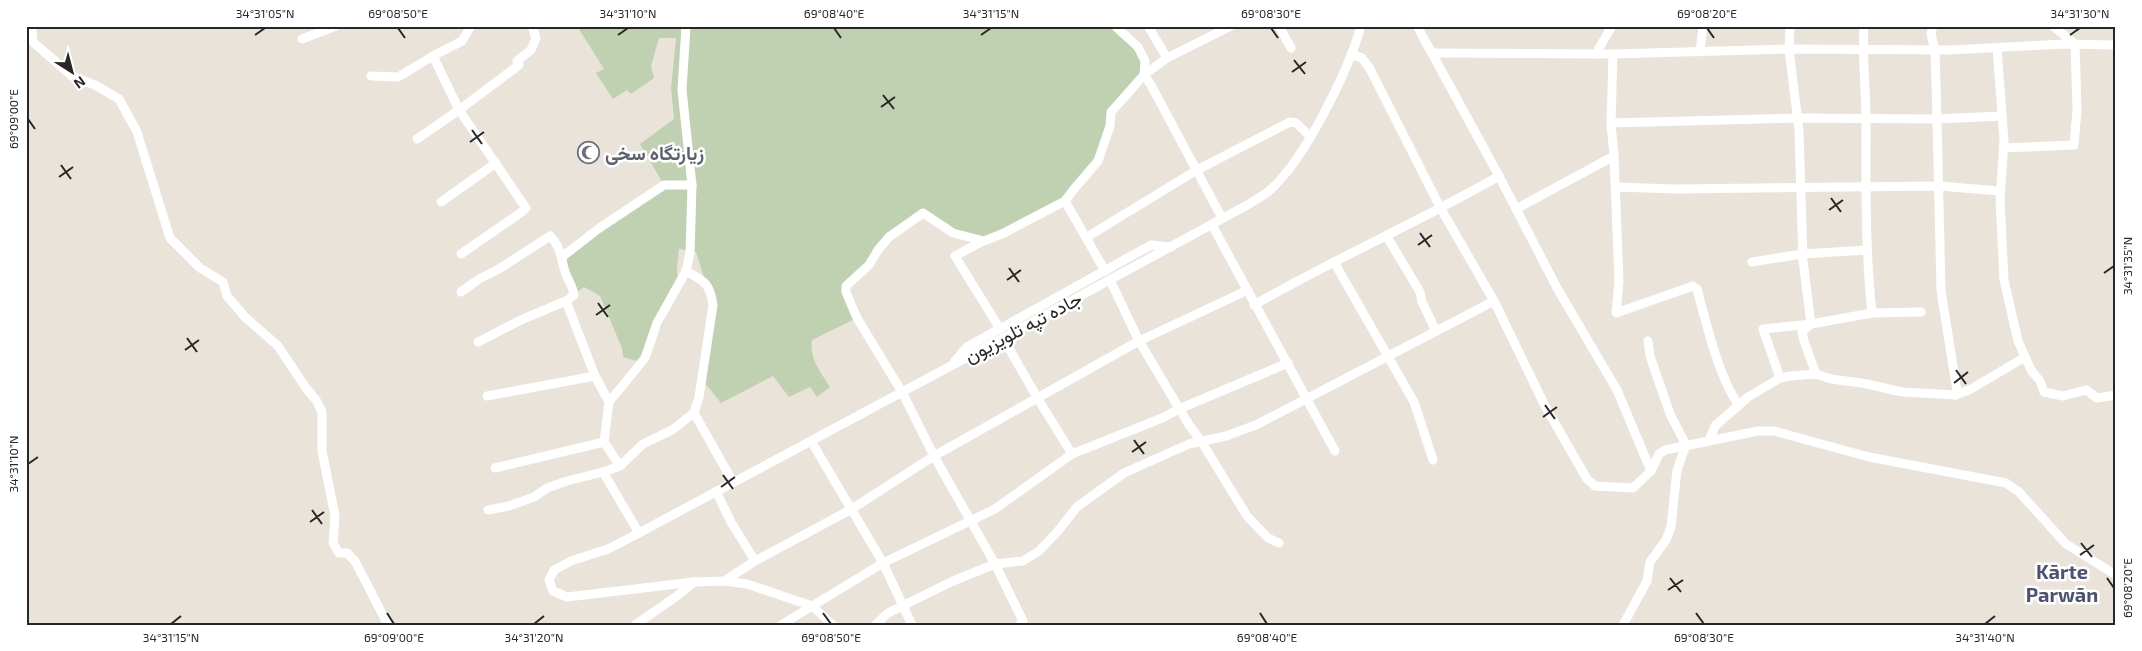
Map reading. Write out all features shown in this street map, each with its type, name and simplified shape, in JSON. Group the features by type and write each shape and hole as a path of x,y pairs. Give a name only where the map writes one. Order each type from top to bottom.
{"street":[{"path":"29,26 32,29 33,42 72,76 95,85 119,99 137,132 170,238 200,268 223,282 227,296 245,317 278,346 316,400 322,412 322,451 335,516 333,543 339,553 347,553 355,561 388,625"},
{"path":"302,39 336,26"},
{"path":"371,76 398,77 462,41 471,26"},
{"path":"417,139 519,65 517,61 531,50 536,38 532,26"},
{"path":"620,466 604,442 609,402 645,358 657,323 686,271 690,253 692,185 682,90 686,26"},
{"path":"1115,26 1138,46 1146,61 1144,75 1152,85 1222,218"},
{"path":"1148,26 1167,58"},
{"path":"1000,329 956,256 1065,201 1098,161 1110,126 1112,112 1144,75 1167,58 1217,30 1231,26"},
{"path":"1280,26 1291,48"},
{"name":"جاده تپه تلویزیون","path":"812,606 747,584 724,581 694,582 567,597 553,591 549,580 554,570 570,561 608,549 639,533 1212,225 1269,191 1285,173 1310,136 1338,87 1361,26"},
{"path":"1417,26 1499,176 1557,288 1617,390 1651,471"},
{"path":"1600,54 1599,48 1612,26"},
{"path":"1700,52 1703,26"},
{"path":"1790,26 1789,49 1797,118 1802,254 1811,324"},
{"path":"1864,26 1862,49 1866,120 1865,187 1872,313"},
{"path":"1933,26 1931,34 1935,50 1938,119 1941,291 1957,391 1956,395"},
{"path":"2003,148 2074,145 2077,111 2075,44 2053,26"},
{"path":"1433,53 1613,54 1789,49 1935,50 2075,44 2116,45"},
{"path":"1997,48 2003,148 2000,191 2004,280 2010,315 2018,341 2044,392 2063,396 2086,390 2097,398 2116,395"},
{"path":"1351,54 1362,58 1370,69 1441,209 1494,301 1545,406 1587,479 1595,486 1633,488 1651,471 1658,454 1665,450 1758,431 1774,431 1870,457 2006,483 2019,492 2066,544 2116,575"},
{"path":"1613,54 1611,123 1616,187 1619,281 1616,313 1693,286 1697,289 1713,345 1731,395 1739,405"},
{"path":"433,56 459,110 526,208 461,254"},
{"path":"1611,123 1797,118 1866,120 1938,119 2002,116"},
{"path":"1086,237 1197,170 1290,122 1296,123 1310,136"},
{"path":"1516,209 1614,156"},
{"path":"441,202 496,163"},
{"path":"1254,305 1386,235 1441,209 1499,176"},
{"path":"562,257 598,229 664,185 692,185"},
{"path":"1616,187 1675,189 1939,186 2000,191"},
{"path":"1065,201 1105,271"},
{"path":"984,241 953,233 923,213 889,237 878,250 870,265 846,286 846,292 857,318 902,392 934,456 995,564 1023,621 1019,625"},
{"path":"1212,225 1335,451"},
{"path":"1386,235 1420,292 1422,302 1436,331"},
{"path":"461,292 550,236 557,242 565,272 574,295 566,301 523,319 478,342"},
{"path":"952,365 967,347 1151,245 1171,247"},
{"path":"1752,262 1802,254 1867,250"},
{"path":"1334,262 1414,402 1433,460"},
{"path":"488,510 509,506 534,497 547,488 620,466 643,444 672,430 694,413 699,397 713,305 712,294 706,282 686,271"},
{"path":"1110,280 1139,342 1247,516 1268,538 1279,543"},
{"path":"724,581 754,561 850,510 934,456 1139,342 1248,290"},
{"path":"566,301 595,376 609,402"},
{"path":"875,625 888,613 953,581 995,564 1024,560 1039,551 1077,507 1124,473 1189,444 1226,436 1256,425 1494,301"},
{"path":"1780,378 1763,329 1811,324 1872,313 1921,312"},
{"path":"1811,324 1802,332 1816,374"},
{"path":"1003,338 1072,454"},
{"path":"1623,625 1647,581 1650,562 1666,540 1671,528 1677,470 1686,445 1667,405 1650,356 1648,341"},
{"path":"1709,441 1715,426 1748,397 1780,378 1816,374 1831,379 1862,383 1902,392 1956,395 1971,390 2025,357"},
{"path":"781,625 883,563 995,509 1072,454 1162,418 1288,363"},
{"path":"487,396 595,376"},
{"path":"694,413 733,482"},
{"path":"811,441 883,563 912,625"},
{"path":"495,468 604,442"},
{"path":"603,472 639,533"},
{"path":"716,491 754,561"},
{"path":"635,625 648,621 694,582"},
{"path":"812,606 833,625"}],"green space":[{"path":"577,26 1115,26 1138,47 1144,75 1112,112 1098,161 1065,201 1004,233 974,239 923,213 889,237 846,286 857,318 812,340 814,359 830,387 817,397 810,387 789,397 773,376 721,403 704,382 715,312 696,252 679,249 677,268 678,290 644,363 623,357 622,348 600,296 584,287 574,295 562,257 664,185 640,144 674,119 671,88 676,38 659,38 651,66 654,78 631,94 627,90 613,99 596,73 604,69"}],"place":[{"name":"زیارتگاه سخی","path":"589,153"}],"district":[{"name":"Kārte Parwān","path":"2062,584"}]}
